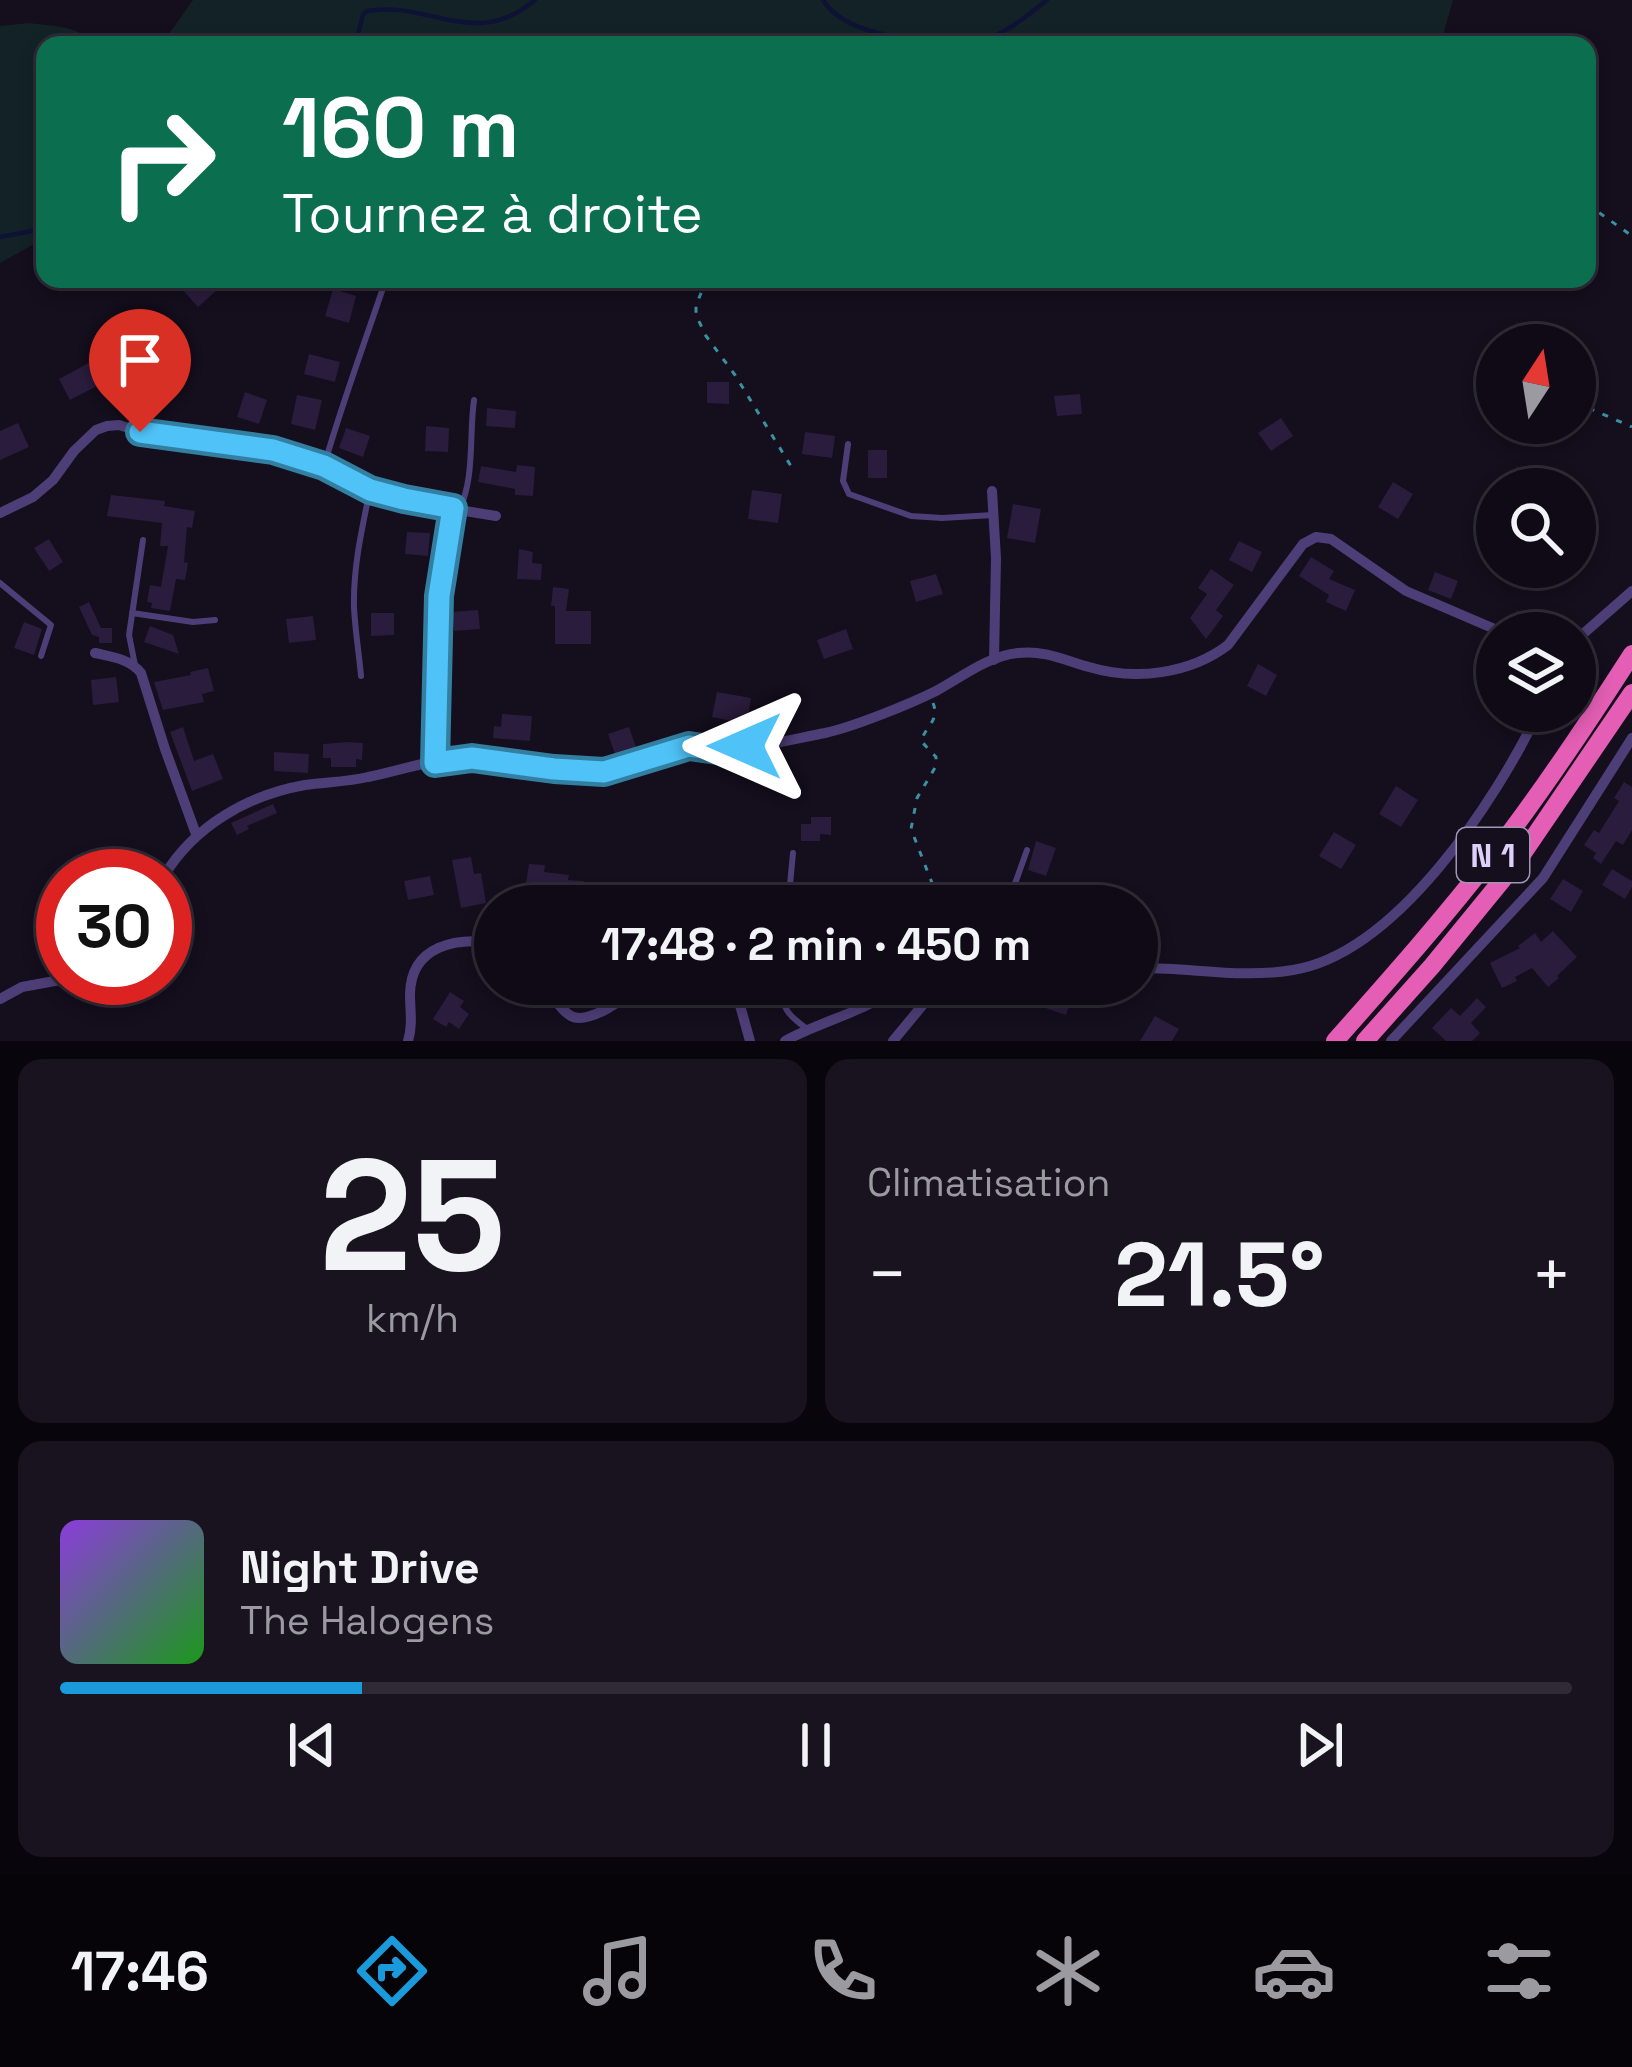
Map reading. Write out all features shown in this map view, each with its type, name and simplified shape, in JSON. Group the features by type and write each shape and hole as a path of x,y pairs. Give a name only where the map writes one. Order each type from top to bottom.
{"highway":[{"name":"N 1","path":"1335,1041 1498,849 1632,654"},
{"name":"N 1","path":"1365,1041 1517,862 1632,693"}],"street":[{"path":"0,513 33,497 96,430 119,425 154,436 273,450 324,466 370,490 496,516"},
{"path":"992,491 994,659"},
{"path":"435,763 439,596 456,509"},
{"path":"182,849 196,834 259,797 304,785 472,758 604,772 689,746 717,750 832,731 920,698 1015,653 1045,653 1090,668 1131,674 1176,669 1212,658 1237,635 1303,544 1316,537 1331,539 1406,591 1476,622"},
{"path":"1596,624 1632,591"},
{"path":"95,653 135,665 142,674 196,834"},
{"path":"1158,969 1275,973 1322,964 1342,954 1380,928 1454,846 1503,779 1528,732"},
{"path":"1391,1041 1543,878 1632,738"},
{"path":"408,1041 410,994 419,965 448,943 474,941"},
{"path":"0,999 36,984"},
{"path":"561,1005 570,1016 580,1018 610,1005"},
{"path":"740,1005 750,1041"},
{"path":"785,1041 867,1005"},
{"path":"893,1041 923,1005"}],"lane":[{"path":"324,466 383,288"},
{"path":"456,509 466,496 469,479 474,400"},
{"path":"848,444 843,482 849,494 911,516 993,515"},
{"path":"361,676 355,580 370,490"},
{"path":"135,665 129,638 143,540"},
{"path":"0,583 51,625 41,656"},
{"path":"132,613 194,622 215,620"},
{"path":"1014,885 1027,850"},
{"path":"790,885 793,853"},
{"path":"782,1005 808,1029"}],"path":[{"path":"1596,210 1632,236"},
{"path":"701,288 696,315 706,336 794,471"},
{"path":"1596,412 1632,427"},
{"path":"920,698 934,703 933,722 921,741 936,757 936,766 917,798 911,829 933,885"}],"shaded area":[{"path":"193,0 1453,0 1440,36 167,36"},
{"path":"0,26 56,26 84,36 36,36 36,243 0,263"}],"building":[{"path":"185,288 219,288 198,307"},
{"path":"333,289 356,296 349,323 325,316"},
{"path":"120,333 130,360 93,374 99,385 70,400 59,379 100,357 95,343"},
{"path":"309,354 340,362 335,382 304,374"},
{"path":"707,382 729,382 729,404 707,403"},
{"path":"245,392 267,400 259,424 237,417"},
{"path":"1080,394 1082,414 1057,416 1054,396"},
{"path":"297,395 322,400 315,430 291,424"},
{"path":"487,408 516,411 515,428 486,426"},
{"path":"1281,418 1293,436 1271,451 1258,433"},
{"path":"18,423 29,447 0,460 0,431"},
{"path":"426,426 449,428 448,452 425,451"},
{"path":"346,428 370,436 363,457 339,448"},
{"path":"805,432 835,436 832,458 802,454"},
{"path":"868,450 887,450 887,478 868,478"},
{"path":"517,465 535,467 533,496 478,482 481,466 516,472"},
{"path":"1393,482 1413,494 1398,519 1378,507"},
{"path":"752,490 782,494 778,523 748,519"},
{"path":"111,495 165,501 164,506 195,511 192,528 187,527 185,580 176,579 170,611 151,608 152,603 147,602 150,585 161,587 168,546 160,546 162,523 107,516"},
{"path":"1013,504 1041,509 1035,543 1007,538"},
{"path":"407,532 430,533 428,556 405,554"},
{"path":"49,539 63,562 49,571 34,548"},
{"path":"1239,541 1262,552 1252,572 1229,560"},
{"path":"519,549 533,552 532,563 542,564 541,580 517,579"},
{"path":"1311,557 1334,571 1329,579 1355,590 1346,611 1326,602 1329,595 1299,576"},
{"path":"1211,569 1234,585 1216,610 1223,616 1206,639 1190,618 1207,594 1198,588"},
{"path":"1435,572 1458,581 1451,599 1428,590"},
{"path":"936,574 943,594 916,602 910,581"},
{"path":"553,587 569,589 566,611 591,611 591,644 555,644"},
{"path":"89,602 101,628 112,628 112,643 99,643 99,637 92,635 79,607"},
{"path":"478,610 480,629 454,631 452,612"},
{"path":"371,613 394,613 394,635 371,636"},
{"path":"313,616 316,640 289,643 286,619"},
{"path":"24,622 42,629 34,655 14,648"},
{"path":"150,626 173,635 179,654 144,642"},
{"path":"846,629 853,649 824,659 817,640"},
{"path":"1258,664 1277,675 1266,696 1247,686"},
{"path":"208,668 214,691 202,694 204,702 163,710 154,682"},
{"path":"116,677 119,702 93,705 91,680"},
{"path":"717,692 751,698 747,724 712,717"},
{"path":"502,714 532,716 530,741 493,738 494,726 501,727"},
{"path":"183,727 194,761 213,754 223,779 192,791 170,732"},
{"path":"629,727 637,750 616,757 608,734"},
{"path":"363,743 362,760 356,759 356,767 331,767 331,758 323,758 323,744"},
{"path":"274,752 309,754 308,773 274,771"},
{"path":"1624,782 1632,787 1632,830 1623,845 1616,841 1601,864 1593,858 1596,853 1584,845 1594,830 1599,833 1619,801 1614,798"},
{"path":"1396,786 1418,800 1401,827 1379,814"},
{"path":"273,804 277,813 237,835 231,823"},
{"path":"811,817 831,817 831,835 820,834 820,841 801,841 801,824 811,824"},
{"path":"1334,832 1356,845 1341,869 1319,856"},
{"path":"1036,841 1056,848 1046,876 1028,870"},
{"path":"471,857 474,874 481,873 483,885 474,885 474,905 461,908 452,860"},
{"path":"529,864 545,865 544,872 569,875 568,880 584,881 583,885 526,885"},
{"path":"1612,869 1632,881 1625,899 1602,885"},
{"path":"430,876 434,895 408,900 404,881"},
{"path":"1563,879 1583,891 1571,912 1550,899"},
{"path":"1553,931 1577,957 1559,978 1548,987 1532,968 1502,988 1490,963 1520,948 1535,933 1541,942"},
{"path":"450,992 464,1001 460,1007 469,1014 459,1029 433,1019"},
{"path":"1477,998 1486,1007 1471,1023 1480,1033 1472,1041 1446,1041 1432,1028 1451,1008 1460,1016"},
{"path":"1037,1005 1069,1005 1066,1015"},
{"path":"1155,1016 1179,1029 1172,1041 1140,1041"}],"waterway":[{"path":"357,36 367,11 390,9 492,22 535,0"},
{"path":"823,0 848,22 893,36"},
{"path":"991,36 1047,0"},
{"path":"0,237 36,230"}],"route":[{"path":"140,432 273,450 324,466 370,490 453,508 439,596 435,763 472,758 604,772 689,746 717,750 745,746"}]}
